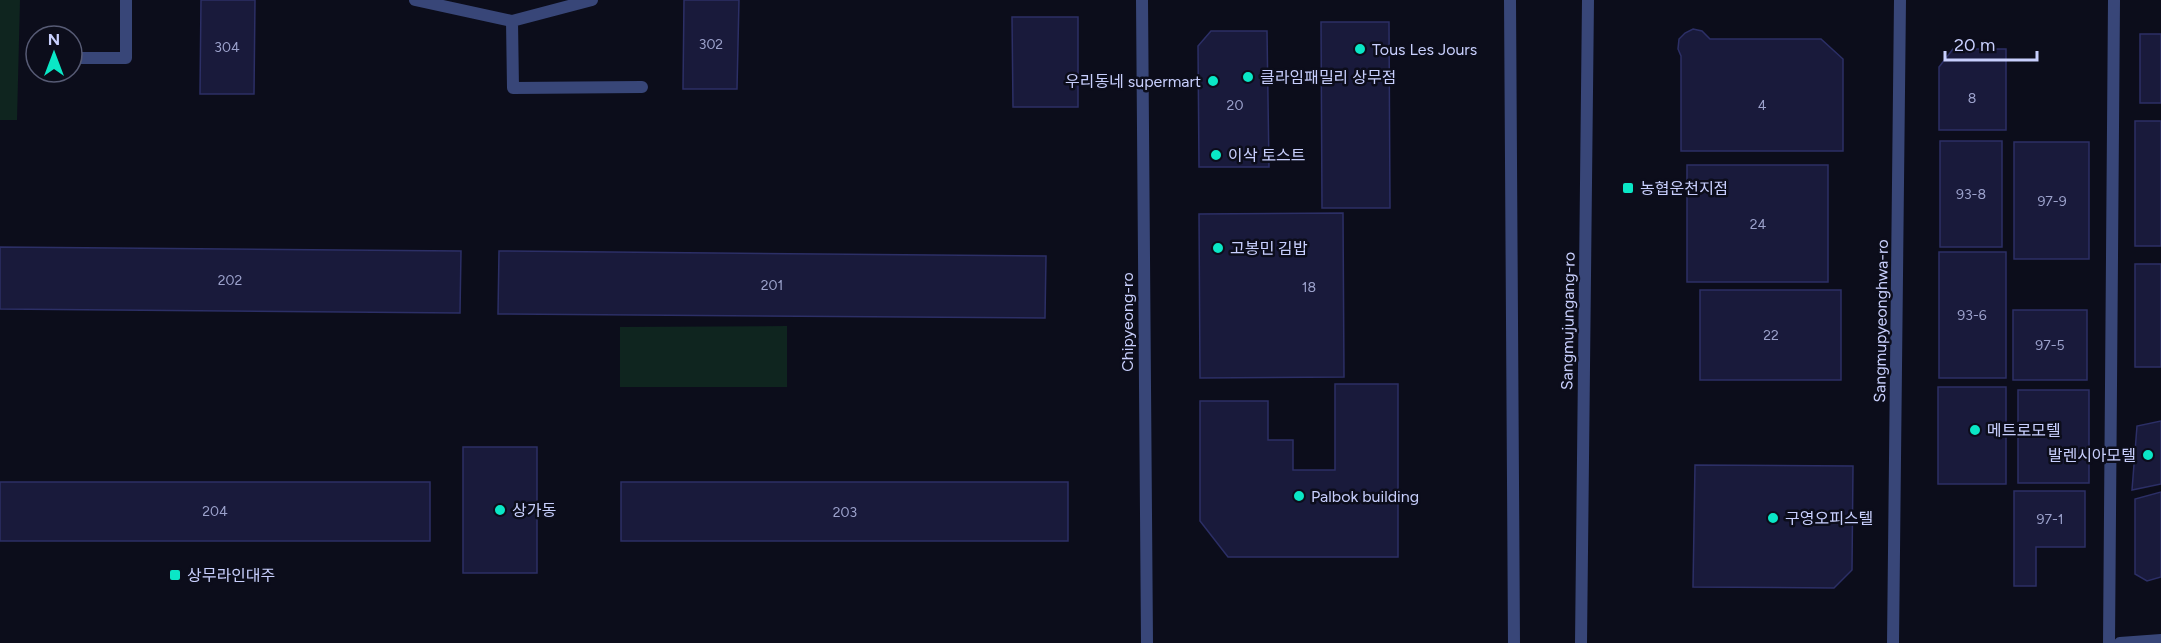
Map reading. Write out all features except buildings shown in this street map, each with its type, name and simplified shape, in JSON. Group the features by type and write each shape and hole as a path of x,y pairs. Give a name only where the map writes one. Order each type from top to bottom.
{"street":[{"path":"84,58 126,58 126,0"},
{"path":"415,0 512,21 591,0"},
{"name":"Chipyeong-ro","path":"1142,0 1147,643"},
{"path":"1510,0 1514,643"},
{"name":"Sangmujungang-ro","path":"1581,643 1588,0"},
{"name":"Sangmupyeonghwa-ro","path":"1893,643 1900,0"},
{"path":"2109,643 2114,0"},
{"path":"512,21 513,88 642,87"},
{"path":"2120,643 2161,640"}],"green space":[{"path":"0,0 20,0 17,120 0,120"},
{"path":"787,326 787,387 620,387 620,327"}],"place":[{"name":"Tous Les Jours","path":"1360,49"},
{"name":"클라임패밀리 상무점","path":"1248,77"},
{"name":"우리동네 supermart","path":"1213,81"},
{"name":"이삭 토스트","path":"1216,155"},
{"name":"농협운천지점","path":"1628,188"},
{"name":"고봉민 김밥","path":"1218,248"},
{"name":"메트로모텔","path":"1975,430"},
{"name":"발렌시아모텔","path":"2148,455"},
{"name":"Palbok building","path":"1299,496"},
{"name":"상가동","path":"500,510"},
{"name":"구영오피스텔","path":"1773,518"},
{"name":"상무라인대주","path":"175,575"}]}
